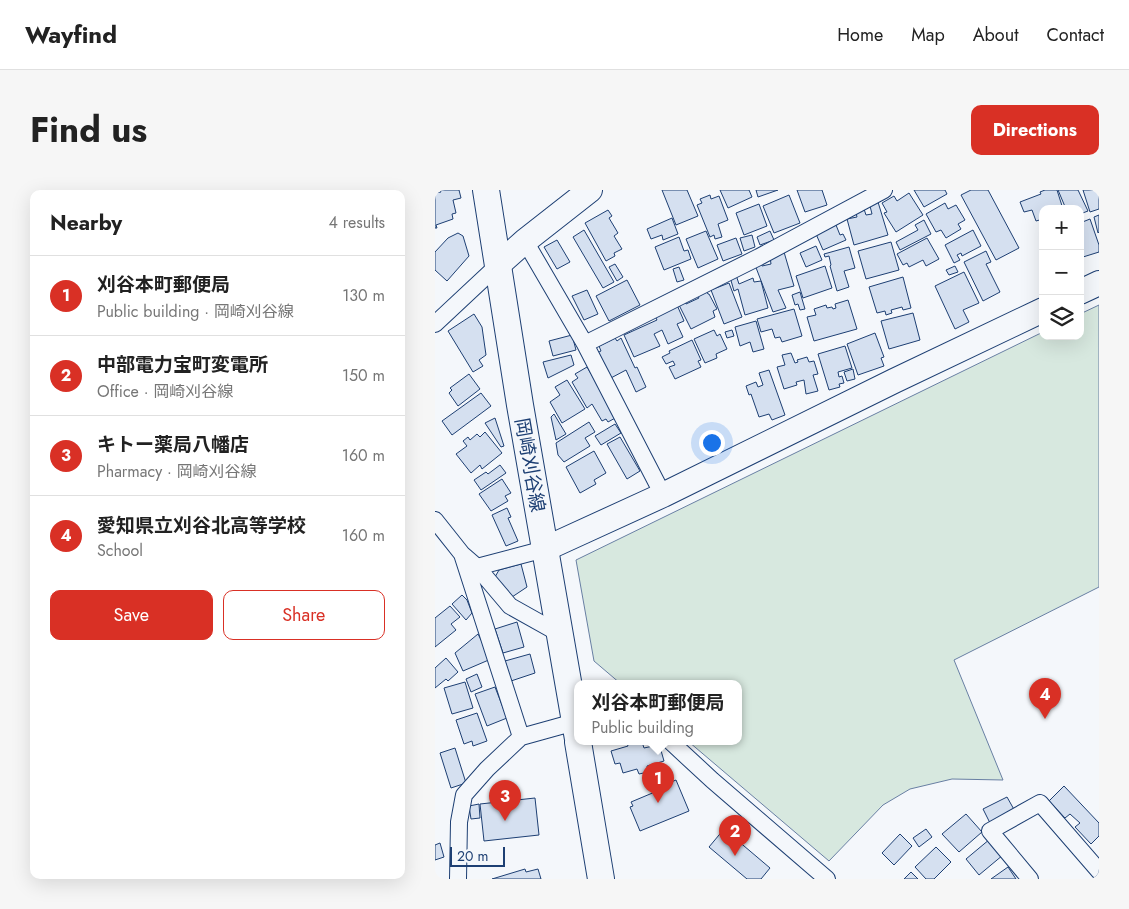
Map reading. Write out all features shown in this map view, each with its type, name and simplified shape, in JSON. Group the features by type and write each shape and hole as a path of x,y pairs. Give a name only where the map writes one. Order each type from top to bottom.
{"main road":[{"name":"岡崎刈谷線","path":"486,190 497,266 560,634 574,681"},
{"name":"岡崎刈谷線","path":"579,745 601,879"}],"street":[{"path":"435,324 525,241 590,190"},
{"path":"585,344 759,257 877,192"},
{"path":"525,241 585,344 663,495"},
{"path":"1084,290 1099,283"},
{"path":"477,567 545,549 663,495 1039,312"},
{"path":"435,521 462,554 477,567 510,606 560,634"},
{"path":"462,554 521,737"},
{"path":"457,879 459,822 464,795 487,769 521,737 574,734"},
{"path":"674,745 827,879"},
{"path":"1031,879 990,831 1040,803 1099,871"}],"shaded area":[{"path":"1099,305 1099,587 954,660 1003,780 952,779 910,789 883,805 829,861 693,745 742,745 742,680 616,680 594,661 576,560 1039,334 1039,340 1084,340 1084,312"}],"building":[{"path":"440,190 459,190 461,198 453,200 456,213 452,214 453,219 436,225 437,228 435,228 435,193 441,192"},
{"path":"662,190 687,190 698,216 676,225"},
{"path":"720,190 749,190 752,197 728,208"},
{"path":"756,190 778,190 758,197"},
{"path":"797,190 822,190 827,205 805,212"},
{"path":"914,190 945,190 947,194 924,207"},
{"path":"971,190 988,190 1019,248 996,260 961,195"},
{"path":"1057,190 1062,205 1039,205 1039,220 1036,221 1032,210 1024,212 1020,202 1041,194 1040,192"},
{"path":"1058,190 1078,190 1088,211 1084,212 1084,205 1064,205"},
{"path":"1083,190 1099,190 1099,209 1090,212"},
{"path":"909,193 923,215 896,232 884,213 887,212 882,203 894,196 897,201"},
{"path":"710,195 711,199 719,196 728,220 718,224 722,237 715,239 714,235 710,237 697,205 702,203 700,199"},
{"path":"789,195 800,223 774,233 763,206"},
{"path":"878,202 888,235 854,245 847,219 857,217 856,213 864,209 866,215 872,214 870,206"},
{"path":"945,203 948,209 956,205 965,220 958,224 961,229 946,238 941,230 936,232 926,214"},
{"path":"759,204 767,226 744,235 736,213"},
{"path":"608,210 612,216 609,218 618,233 614,236 622,249 614,253 615,256 606,261 585,223"},
{"path":"1099,215 1099,232 1098,233 1094,217"},
{"path":"672,218 678,234 663,240 662,235 651,239 647,229"},
{"path":"1090,219 1099,245 1099,252 1084,257 1084,250 1084,221"},
{"path":"924,220 931,234 900,250 896,242 918,230 915,225"},
{"path":"836,225 840,235 843,234 846,240 823,250 816,234"},
{"path":"584,230 614,282 603,288 573,237"},
{"path":"973,230 981,246 962,256 961,253 957,255 960,260 954,263 945,245"},
{"path":"706,231 718,259 698,268 686,239"},
{"path":"770,231 774,240 760,245 757,237"},
{"path":"458,233 463,236 469,256 447,281 435,270 435,252 448,238"},
{"path":"752,235 755,247 744,251 740,238"},
{"path":"679,237 684,251 688,250 691,259 664,270 655,247"},
{"path":"736,238 742,254 723,261 717,245"},
{"path":"927,238 939,259 926,266 923,260 909,267 907,263 903,265 897,254"},
{"path":"557,240 570,262 557,269 544,247"},
{"path":"891,242 899,270 866,279 858,251"},
{"path":"816,246 822,260 806,267 800,253"},
{"path":"849,247 855,268 844,271 849,287 837,291 829,256 825,257 824,254"},
{"path":"986,251 991,262 986,264 1000,292 983,301 964,262"},
{"path":"784,252 794,286 778,290 786,308 773,312 755,265 761,263 762,266 771,264 770,257"},
{"path":"615,264 623,277 617,281 609,267"},
{"path":"825,266 832,288 803,298 796,276"},
{"path":"955,266 958,272 949,275 946,270"},
{"path":"679,267 684,280 677,282 673,269"},
{"path":"964,272 979,303 963,310 969,322 955,329 935,286"},
{"path":"736,275 739,284 753,278 754,282 761,281 768,308 745,315 738,289 734,291 730,277"},
{"path":"903,277 911,308 903,310 902,307 891,310 892,313 886,315 885,311 877,313 869,287"},
{"path":"627,280 640,305 609,321 596,296"},
{"path":"729,283 742,317 724,324 711,290"},
{"path":"705,289 717,309 713,311 715,317 691,329 678,303 684,300 686,304 699,298 696,293"},
{"path":"587,290 598,314 584,320 572,296"},
{"path":"800,292 805,309 800,310 798,304 795,305 792,295"},
{"path":"848,300 857,329 814,341 807,317 816,315 814,309 826,305 827,308 832,307 833,309 836,308 835,304"},
{"path":"677,305 684,321 677,324 683,337 668,344 662,330 654,334 660,346 634,357 624,335 657,320 655,316"},
{"path":"794,309 802,336 782,342 780,337 775,338 772,329 761,332 757,319"},
{"path":"913,313 920,340 889,349 881,321"},
{"path":"474,314 482,327 486,355 479,360 483,366 473,372 448,331"},
{"path":"756,321 764,349 753,352 750,342 740,346 735,327"},
{"path":"714,330 717,336 720,334 727,349 716,354 717,358 705,363 694,339"},
{"path":"732,330 734,336 727,338 725,332"},
{"path":"875,333 884,357 881,358 884,366 858,375 847,344"},
{"path":"572,335 576,350 553,356 549,341"},
{"path":"615,338 617,341 621,338 646,387 636,392 626,370 609,379 597,353 601,351 599,346"},
{"path":"692,340 701,360 698,361 701,367 675,379 669,367 675,365 673,361 666,364 662,357 670,353 669,351"},
{"path":"845,346 852,368 838,372 839,377 842,376 844,383 839,384 840,387 829,390 818,354"},
{"path":"791,353 795,363 798,362 797,360 807,357 809,362 814,361 818,374 813,375 818,391 806,394 804,380 796,382 797,385 784,389 777,367 785,365 782,355"},
{"path":"571,355 574,365 548,378 543,362"},
{"path":"587,367 617,417 608,422 606,419 602,421 592,404 587,408 572,382 578,378 575,374"},
{"path":"853,369 855,379 847,381 844,372"},
{"path":"769,370 785,415 772,420 769,414 759,417 751,394 749,395 746,386 756,382 758,387 763,385 759,373"},
{"path":"469,374 480,389 458,406 449,393 452,390 450,388"},
{"path":"567,380 585,409 562,423 550,402 560,395 555,387"},
{"path":"481,393 491,406 452,435 442,421"},
{"path":"554,414 566,434 556,440 551,417"},
{"path":"495,418 504,446 501,447 485,423"},
{"path":"589,422 595,432 585,438 590,446 564,462 558,455 556,443"},
{"path":"615,424 621,433 601,445 595,436"},
{"path":"485,432 502,453 482,469 480,465 471,473 456,454 467,446 463,441 468,437 470,440 477,434 480,437"},
{"path":"620,437 640,471 627,479 607,444"},
{"path":"594,451 606,473 594,480 596,484 580,493 566,467"},
{"path":"500,465 506,473 481,490 474,480 486,472 488,474"},
{"path":"502,479 511,493 505,496 508,501 491,511 479,494"},
{"path":"507,508 511,517 508,518 518,541 506,546 492,515"},
{"path":"521,564 527,587 512,597 495,577 499,570"},
{"path":"462,595 467,600 472,613 466,620 452,604"},
{"path":"450,606 460,617 451,624 456,630 435,647 435,618"},
{"path":"517,622 524,647 503,653 495,629"},
{"path":"478,634 491,659 463,671 455,653"},
{"path":"530,654 535,673 511,681 505,661"},
{"path":"446,658 458,672 448,681 446,679 435,688 435,668"},
{"path":"477,674 482,687 471,692 466,679"},
{"path":"465,682 473,708 452,714 444,688"},
{"path":"495,687 507,718 487,726 475,694"},
{"path":"477,713 487,741 473,746 472,741 464,744 456,720"},
{"path":"643,745 644,748 653,746 654,749 660,747 664,761 647,766 648,772 639,774 637,769 623,773 620,763 615,764 611,751 628,746"},
{"path":"455,748 466,783 451,788 440,753"},
{"path":"676,780 689,811 640,831 630,807 633,806 631,802 662,789 661,786"},
{"path":"1064,786 1099,823 1099,836 1091,844 1075,827 1080,823 1070,814 1065,818 1049,801"},
{"path":"1007,797 1016,813 991,825 983,809"},
{"path":"535,798 539,835 484,841 480,804"},
{"path":"479,804 480,818 471,819 469,806"},
{"path":"966,814 982,832 959,852 942,834"},
{"path":"724,829 770,868 761,879 747,879 709,847"},
{"path":"926,829 932,837 919,847 913,838"},
{"path":"900,834 912,846 894,865 882,853"},
{"path":"990,839 1003,855 979,875 966,859"},
{"path":"440,843 444,857 435,860 435,845"},
{"path":"936,847 951,862 934,879 926,879 915,867"},
{"path":"1008,867 1016,879 991,879"},
{"path":"525,869 526,872 538,869 541,879 492,879"},
{"path":"911,872 918,879 904,879"}],"place":[{"name":"愛知県立刈谷北高等学校","path":"1045,719"},
{"name":"刈谷本町郵便局","path":"658,803"},
{"name":"キトー薬局八幡店","path":"505,821"},
{"name":"中部電力宝町変電所","path":"735,856"}]}
